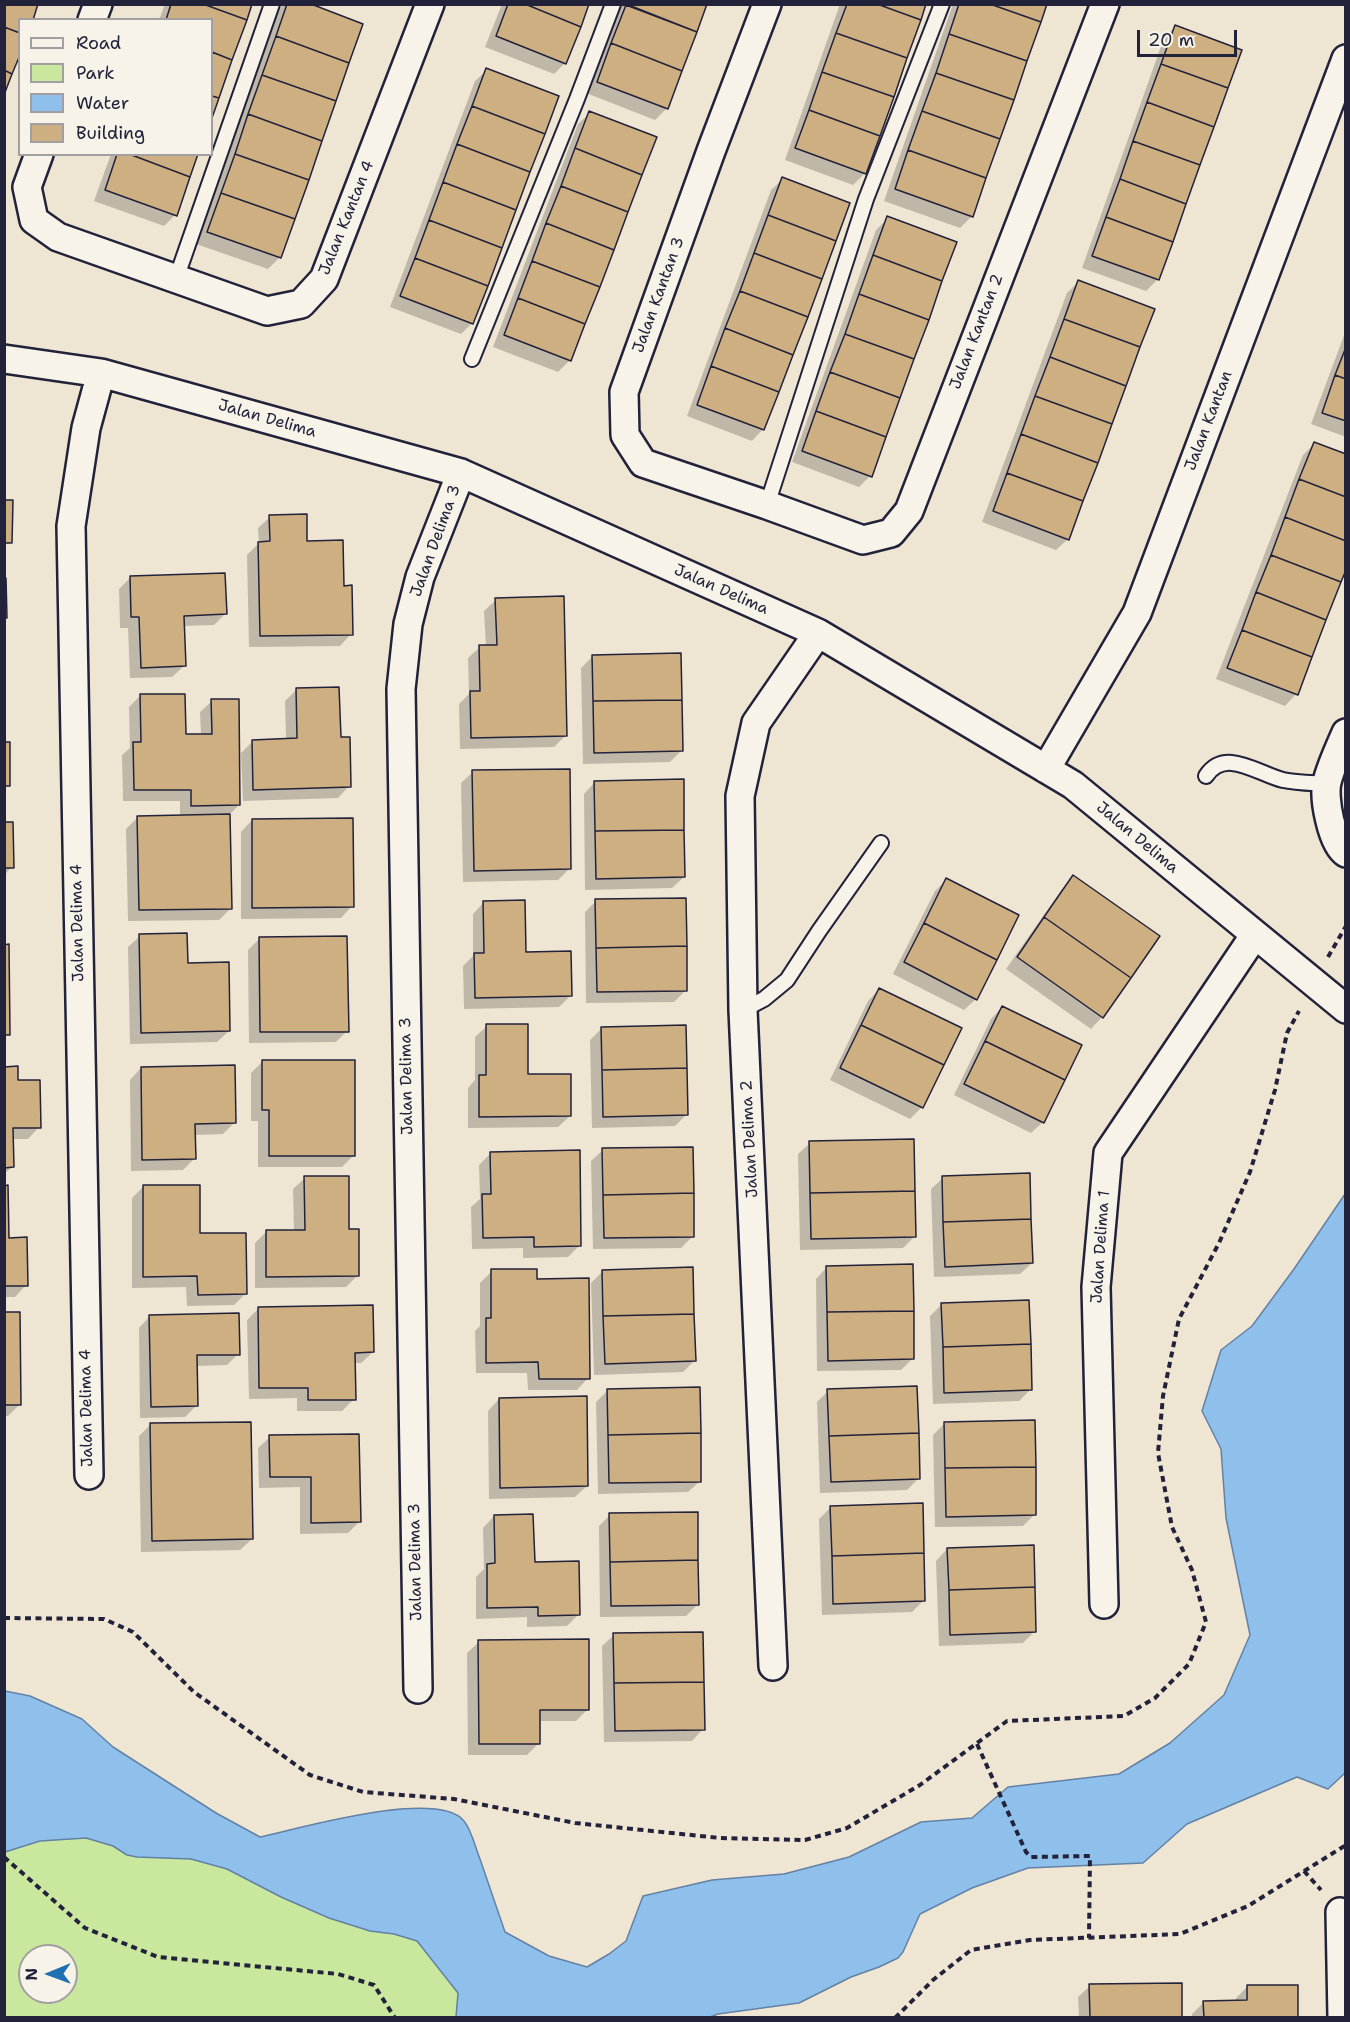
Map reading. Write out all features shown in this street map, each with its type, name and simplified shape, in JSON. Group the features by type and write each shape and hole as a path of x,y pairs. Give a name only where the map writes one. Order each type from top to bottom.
{"street":[{"name":"Jalan Kantan 4","path":"38,156 27,187 34,220 58,237 267,311 301,304 324,279 430,4"},
{"name":"Jalan Kantan 3","path":"767,4 624,392 625,435 643,463 767,505"},
{"name":"Jalan Kantan 2","path":"767,505 863,540 891,533 909,511 1105,4"},
{"name":"Jalan Kantan","path":"1046,770 1137,613 1346,59"},
{"name":"Jalan Delima","path":"4,359 101,373 461,473 818,633 1073,785 1254,936 1346,1009"},
{"name":"Jalan Delima 4","path":"89,1475 71,526 86,428 101,373"},
{"name":"Jalan Delima 3","path":"418,1689 400,689 408,624 420,577 461,473"},
{"name":"Jalan Delima 2","path":"773,1666 743,1010 740,796 756,723 818,633"},
{"path":"1346,733 1326,784 1330,826 1342,851 1346,853"},
{"name":"Jalan Delima 1","path":"1104,1604 1095,1287 1108,1153 1254,936"},
{"path":"1340,1912 1342,2018"}],"lane":[{"path":"176,279 272,4"},
{"path":"472,359 613,4"},
{"path":"767,505 866,199 942,4"},
{"path":"1206,776 1218,764 1232,763 1281,779 1300,783 1326,784"},
{"path":"743,1010 764,999 788,980 819,931 881,843"}],"path":[{"path":"4,1618 104,1619 133,1632 194,1692 310,1775 363,1792 454,1799 575,1823 720,1838 805,1840 847,1828 920,1785 1007,1721 1124,1716 1155,1698 1189,1664 1206,1622 1192,1570 1172,1527 1158,1454 1163,1396 1179,1318 1218,1243 1250,1172 1275,1090 1287,1033 1346,926"},
{"path":"977,1744 1026,1852 1031,1857 1090,1856 1089,1938"},
{"path":"896,2018 933,1980 971,1950 1030,1940 1180,1934 1248,1906 1346,1845"},
{"path":"4,1857 85,1928 158,1957 338,1974 374,1985 395,2018"}],"green space":[{"path":"86,1838 113,1846 127,1855 191,1859 227,1869 281,1897 329,1918 370,1931 394,1934 417,1941 458,1993 456,2017 5,2018 5,1852 40,1841"}],"water":[{"path":"1345,1194 1346,1772 1328,1789 1297,1777 1187,1824 1143,1863 1028,1868 972,1888 920,1914 898,1958 851,1977 799,2003 710,2017 456,2017 458,1993 417,1941 394,1934 370,1931 329,1918 281,1897 227,1869 191,1859 127,1855 113,1846 86,1838 40,1841 5,1852 5,1691 30,1696 82,1719 113,1747 216,1813 260,1837 334,1820 398,1809 426,1808 449,1812 464,1821 469,1829 505,1932 549,1956 587,1967 626,1941 643,1896 712,1880 784,1874 849,1857 921,1822 972,1818 1008,1787 1119,1774 1170,1743 1224,1695 1250,1635 1226,1518 1221,1449 1202,1411 1221,1350 1252,1326"}],"building":[{"path":"4,4 38,4 34,18 18,18 18,32 4,27"},
{"path":"171,4 203,4 247,20 232,60 213,52 213,18 167,18"},
{"path":"203,4 252,4 247,20"},
{"path":"287,4 311,4 363,24 349,63 276,36"},
{"path":"508,4 525,4 581,27 566,64 496,36"},
{"path":"525,4 589,4 581,27"},
{"path":"626,4 707,4 697,32"},
{"path":"847,4 877,4 921,20 907,58 836,33"},
{"path":"877,4 926,4 921,20"},
{"path":"959,4 990,4 1041,22 1027,61 949,34"},
{"path":"990,4 1047,4 1041,22"},
{"path":"626,5 697,32 682,71 611,43"},
{"path":"1175,25 1242,50 1228,88 1161,64"},
{"path":"4,27 18,32 18,60 12,74 4,70"},
{"path":"836,33 907,58 894,97 822,72"},
{"path":"949,34 1027,61 1014,100 936,73"},
{"path":"276,36 349,63 336,101 262,75"},
{"path":"611,43 682,71 668,109 597,82"},
{"path":"213,52 232,60 219,98 213,96"},
{"path":"1161,64 1228,88 1214,127 1147,102"},
{"path":"486,68 559,96 545,134 472,106"},
{"path":"4,70 12,74 4,95"},
{"path":"822,72 894,97 880,136 809,110"},
{"path":"936,73 1014,100 1000,139 922,111"},
{"path":"262,75 336,101 322,141 248,114"},
{"path":"213,96 219,98 213,115"},
{"path":"1147,102 1214,127 1200,165 1133,141"},
{"path":"472,106 545,134 530,172 457,144"},
{"path":"809,110 880,136 866,174 795,148"},
{"path":"589,111 657,137 642,175 575,148"},
{"path":"922,111 1000,139 986,178 908,150"},
{"path":"248,114 322,141 309,180 235,154"},
{"path":"1133,141 1200,165 1186,204 1120,179"},
{"path":"457,144 530,172 516,210 443,182"},
{"path":"575,148 642,175 628,212 561,186"},
{"path":"908,150 986,178 973,217 895,189"},
{"path":"235,154 309,180 295,219 221,193"},
{"path":"116,156 134,156 190,177 177,216 105,190"},
{"path":"134,156 197,156 190,177"},
{"path":"782,177 850,203 836,241 768,215"},
{"path":"1120,179 1186,204 1173,242 1106,217"},
{"path":"443,182 516,210 502,248 429,220"},
{"path":"561,186 628,212 614,250 546,223"},
{"path":"221,193 295,219 281,258 207,232"},
{"path":"768,215 836,241 822,279 754,253"},
{"path":"887,216 957,242 942,281 873,255"},
{"path":"1106,217 1173,242 1159,280 1092,256"},
{"path":"429,220 502,248 488,286 415,258"},
{"path":"546,223 614,250 600,287 532,261"},
{"path":"754,253 822,279 808,317 740,291"},
{"path":"873,255 942,281 929,320 859,294"},
{"path":"415,258 488,286 473,324 400,296"},
{"path":"532,261 600,287 585,324 518,298"},
{"path":"1078,280 1155,309 1140,347 1064,319"},
{"path":"740,291 808,317 793,355 725,328"},
{"path":"859,294 929,320 914,359 845,334"},
{"path":"518,298 585,324 571,361 504,335"},
{"path":"1064,319 1140,347 1126,386 1050,357"},
{"path":"725,328 793,355 779,392 711,366"},
{"path":"845,334 914,359 900,398 830,372"},
{"path":"1346,347 1346,379 1335,375"},
{"path":"1050,357 1126,386 1112,424 1035,396"},
{"path":"711,366 779,392 764,430 697,405"},
{"path":"830,372 900,398 886,437 816,411"},
{"path":"1335,375 1346,379 1346,421 1322,413"},
{"path":"1035,396 1112,424 1098,463 1021,434"},
{"path":"816,411 886,437 872,477 802,451"},
{"path":"1021,434 1098,463 1083,501 1007,473"},
{"path":"1314,442 1346,454 1346,497 1299,479"},
{"path":"4,449 5,500 13,500 12,543 4,543"},
{"path":"1007,473 1083,501 1069,540 993,511"},
{"path":"1299,479 1346,497 1346,541 1285,517"},
{"path":"307,514 307,541 343,540 344,586 352,585 353,635 260,636 258,542 270,541 269,515"},
{"path":"1285,517 1346,541 1346,570 1341,582 1271,555"},
{"path":"1271,555 1341,582 1326,620 1256,592"},
{"path":"225,573 227,614 184,616 186,666 141,668 139,617 131,617 130,576"},
{"path":"4,578 6,578 7,618 4,618"},
{"path":"1256,592 1326,620 1312,657 1242,630"},
{"path":"564,596 567,736 471,738 470,691 480,691 479,645 497,645 495,598"},
{"path":"1242,630 1312,657 1298,695 1227,668"},
{"path":"681,653 682,700 593,701 592,655"},
{"path":"339,687 341,737 350,737 351,787 253,790 252,740 297,738 296,688"},
{"path":"140,694 185,694 186,734 212,734 211,699 239,699 240,805 191,806 191,790 134,790 133,742 141,742"},
{"path":"682,700 683,751 594,753 593,701"},
{"path":"4,742 10,742 10,786 4,786"},
{"path":"570,769 571,869 474,871 472,770"},
{"path":"684,779 684,830 595,831 594,781"},
{"path":"230,814 232,909 139,910 137,816"},
{"path":"353,818 354,907 252,908 252,819"},
{"path":"4,822 13,822 14,868 4,868"},
{"path":"684,830 685,877 596,879 595,831"},
{"path":"1073,875 1160,936 1131,978 1044,917"},
{"path":"946,878 1019,915 997,960 924,923"},
{"path":"686,898 687,946 596,948 595,899"},
{"path":"525,900 526,952 571,951 572,996 475,998 474,953 484,953 483,901"},
{"path":"1044,917 1131,978 1103,1018 1017,957"},
{"path":"924,923 997,960 977,1000 904,962"},
{"path":"187,933 188,963 229,962 230,1031 141,1033 139,934"},
{"path":"347,936 349,1032 260,1032 259,937"},
{"path":"9,944 10,1035 4,1035 4,945"},
{"path":"687,946 687,991 597,992 596,948"},
{"path":"879,988 962,1028 944,1065 861,1025"},
{"path":"1002,1006 1082,1045 1065,1080 985,1041"},
{"path":"486,1024 528,1024 528,1074 571,1074 571,1116 479,1117 479,1075 486,1075"},
{"path":"686,1025 687,1068 602,1070 601,1027"},
{"path":"861,1025 944,1065 923,1108 840,1068"},
{"path":"985,1041 1065,1080 1044,1123 964,1084"},
{"path":"262,1060 355,1060 355,1156 269,1156 269,1110 262,1110"},
{"path":"235,1065 236,1123 195,1124 196,1159 142,1160 141,1067"},
{"path":"18,1066 18,1080 40,1080 41,1128 13,1128 14,1167 4,1168 4,1067"},
{"path":"687,1068 688,1115 603,1117 602,1070"},
{"path":"914,1139 915,1191 810,1193 809,1141"},
{"path":"693,1147 694,1193 603,1195 602,1148"},
{"path":"580,1150 581,1246 534,1247 534,1237 483,1238 482,1194 491,1194 490,1152"},
{"path":"1030,1173 1031,1219 943,1222 942,1176"},
{"path":"304,1176 349,1176 349,1229 359,1229 359,1276 266,1277 266,1230 305,1230"},
{"path":"8,1185 9,1238 27,1237 28,1286 4,1286 4,1186"},
{"path":"143,1185 200,1185 200,1233 246,1233 247,1294 198,1295 197,1276 143,1277"},
{"path":"915,1191 916,1237 811,1239 810,1193"},
{"path":"694,1193 694,1237 604,1238 603,1195"},
{"path":"1031,1219 1033,1263 945,1267 943,1222"},
{"path":"913,1264 914,1311 827,1312 826,1266"},
{"path":"693,1267 694,1314 603,1316 602,1270"},
{"path":"491,1269 537,1269 537,1279 589,1278 590,1379 539,1379 538,1362 486,1363 486,1318 491,1318"},
{"path":"1029,1300 1031,1344 943,1347 941,1303"},
{"path":"373,1305 374,1352 355,1353 356,1400 308,1400 308,1388 259,1388 258,1307"},
{"path":"914,1311 914,1359 828,1361 827,1312"},
{"path":"4,1312 20,1312 21,1405 4,1405"},
{"path":"239,1313 240,1355 197,1355 198,1406 151,1407 149,1315"},
{"path":"694,1314 696,1361 605,1364 603,1316"},
{"path":"1031,1344 1032,1390 944,1393 943,1347"},
{"path":"917,1386 919,1433 829,1436 827,1389"},
{"path":"700,1387 701,1433 608,1435 607,1389"},
{"path":"587,1396 588,1486 500,1488 499,1398"},
{"path":"1035,1420 1036,1467 945,1468 944,1422"},
{"path":"251,1422 253,1539 152,1541 150,1423"},
{"path":"701,1433 701,1482 609,1483 608,1435"},
{"path":"919,1433 920,1479 831,1482 829,1436"},
{"path":"359,1434 361,1522 311,1523 311,1477 270,1477 269,1435"},
{"path":"1036,1467 1036,1515 946,1517 945,1468"},
{"path":"923,1503 924,1553 832,1556 830,1506"},
{"path":"698,1512 698,1560 610,1562 609,1513"},
{"path":"533,1514 535,1562 579,1561 580,1615 538,1616 538,1607 487,1608 487,1564 495,1563 494,1515"},
{"path":"1034,1545 1035,1587 949,1590 947,1548"},
{"path":"924,1553 925,1601 833,1604 832,1556"},
{"path":"698,1560 699,1605 611,1606 610,1562"},
{"path":"1035,1587 1036,1632 950,1635 949,1590"},
{"path":"703,1632 704,1682 614,1683 613,1633"},
{"path":"589,1639 589,1710 540,1710 540,1744 479,1744 478,1640"},
{"path":"704,1682 705,1730 615,1731 614,1683"},
{"path":"1182,1983 1182,2018 1090,2018 1089,1984"},
{"path":"1247,1985 1298,1985 1298,2018 1204,2018 1203,2001 1247,2000"}]}
